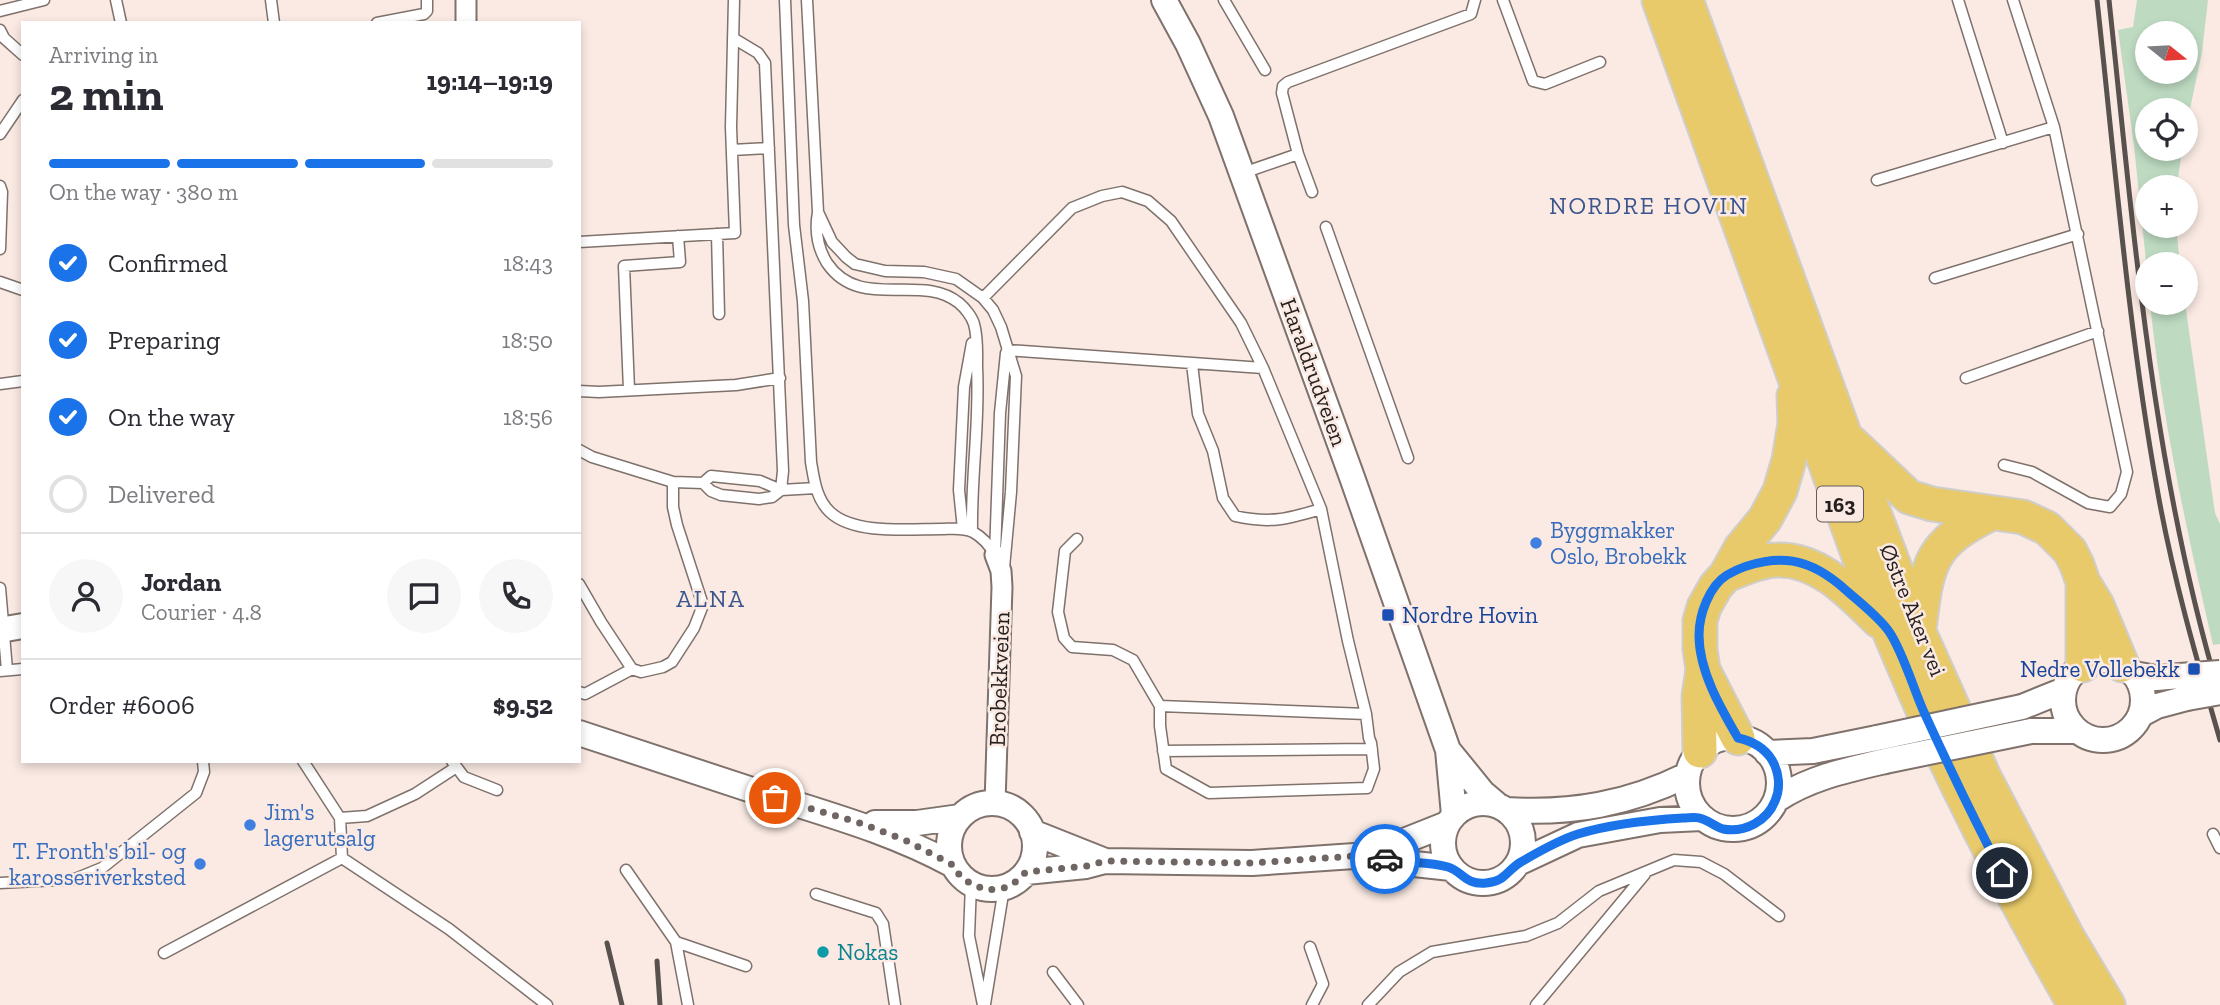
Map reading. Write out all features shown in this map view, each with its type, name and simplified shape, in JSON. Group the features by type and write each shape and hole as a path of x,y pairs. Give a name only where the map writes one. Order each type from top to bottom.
{"highway":[{"name":"Østre Aker vei","path":"1659,0 1865,573 1904,632 2068,938 2108,1005"},
{"name":"Østre Aker vei","path":"1686,0 1845,436 1904,632 1959,789 2002,873 2076,1005"},
{"path":"1693,763 1703,670 1700,621 1709,598 1741,548 1774,504 1786,476 1795,424 1794,376"},
{"path":"1845,436 1909,497 1932,504 2023,517 2047,528 2070,551 2128,670"},
{"path":"1726,575 1777,559 1805,564 1840,585 1904,632 1923,600 1932,562 1941,546 1963,527 1990,514"},
{"path":"2073,678 2083,582"},
{"path":"1703,670 1738,738"}],"street":[{"path":"466,0 466,21"},
{"name":"Haraldrudveien","path":"1164,0 1205,79 1243,173 1448,750 1450,820"},
{"name":"Brobekkveien","path":"995,555 1001,571 1002,587 995,803"},
{"path":"1776,800 1796,787 1842,771 1881,750 2022,707 2073,678 2098,660 2183,687 2220,692"},
{"path":"2073,678 2064,713 2077,731 2094,740 2114,739 2131,729 2142,706 2141,690 2128,670"},
{"path":"2140,715 2183,687 2220,673"},
{"path":"1767,753 1881,750 2031,731 2077,731"},
{"path":"581,734 737,786 860,823 905,840 953,865"},
{"path":"1369,855 1450,820 1463,808 1473,804 1555,812 1600,805 1640,794 1693,763 1717,740 1738,738 1754,742 1767,753 1773,761 1779,780 1776,800 1761,820 1749,826 1737,830 1712,825 1695,811 1688,794 1693,763"},
{"name":"Haraldrudveien","path":"1448,750 1483,793 1502,807"},
{"path":"995,803 1018,812 1027,821 1032,832 1034,853 1020,879 1004,888 987,890 960,876 953,865 948,848 951,832 960,817 982,804 995,803"},
{"path":"1502,807 1514,817 1523,835 1522,854 1518,863"},
{"path":"860,823 917,823 960,817"},
{"path":"1450,820 1443,846 1445,858 1451,868 1466,880 1485,883 1504,877 1518,863 1578,835 1647,822 1702,818"},
{"path":"1032,832 1105,861"},
{"path":"1026,872 1087,866 1105,861 1252,863 1369,855 1396,862 1451,868"}],"lane":[{"path":"0,11 44,0"},
{"path":"116,0 121,21"},
{"path":"271,0 274,21"},
{"path":"389,21 424,15 427,11 427,0"},
{"path":"581,242 735,233 732,150 734,0"},
{"path":"785,0 794,225 803,301 811,462 816,488 830,512 841,520 876,528 967,530 989,546 995,555"},
{"path":"807,0 818,212 816,227 825,260 834,272 851,284 863,288 920,291 950,298 968,313 973,321 978,387 967,530"},
{"path":"1224,0 1265,70"},
{"path":"1312,192 1298,154 1282,93 1283,86 1471,14 1475,0"},
{"path":"1503,0 1533,80 1545,84 1600,62"},
{"path":"1958,0 2003,143"},
{"path":"2004,466 2032,472 2088,503 2110,507 2121,494 2127,472 2054,127 2012,0"},
{"path":"0,30 4,38 21,53"},
{"path":"581,451 592,457 673,482 703,483 711,491 721,495 759,499 772,497 781,490 783,471 780,378 765,64 758,53 733,38"},
{"path":"0,134 21,103"},
{"path":"1877,180 2054,127"},
{"path":"732,150 769,148"},
{"path":"1243,173 1298,154"},
{"path":"0,186 0,249"},
{"path":"983,298 1072,208 1102,196 1122,192 1148,201 1171,221 1241,323 1263,368 1321,509 1372,749 1374,769 1367,788 1209,793 1166,769 1160,706 1133,660 1113,650 1072,647 1064,638 1058,612 1065,551 1077,539"},
{"path":"818,212 832,242 855,264 885,271 938,274 956,279 983,298 993,310 1016,376 1011,492 1002,587"},
{"path":"1326,227 1408,458"},
{"path":"717,234 719,314"},
{"path":"1935,278 2078,234"},
{"path":"629,390 624,266 680,262 678,236"},
{"path":"0,282 21,289"},
{"path":"1966,378 2098,331"},
{"path":"1007,350 1263,368"},
{"path":"995,555 1000,413 1007,350"},
{"path":"1192,364 1198,414 1213,452 1223,498 1235,516 1258,521 1290,518 1321,509"},
{"path":"581,391 736,385 780,378"},
{"path":"0,384 21,381"},
{"path":"703,483 711,475 725,475 760,481 781,490 816,488"},
{"path":"581,693 586,694 632,669 641,671 663,667 672,662 702,611 703,605 677,525 673,507 673,482"},
{"path":"581,587 632,669"},
{"path":"0,588 9,628 4,670"},
{"path":"1160,706 1366,714"},
{"path":"1163,751 1372,749"},
{"path":"0,882 75,879 102,868 196,793 204,772 203,763"},
{"path":"304,763 340,818 342,859"},
{"path":"340,818 367,816 415,794 453,764 464,777 497,790"},
{"path":"2213,834 2220,848"},
{"path":"164,953 342,859"},
{"path":"342,859 449,929 547,1005"},
{"path":"1368,1005 1399,972 1432,952 1526,936 1558,923 1599,891 1674,860 1701,862 1724,874 1779,916"},
{"path":"626,870 676,942 688,1005"},
{"path":"1536,1005 1648,871"},
{"path":"971,884 969,936 984,1005"},
{"path":"984,1005 1004,888"},
{"path":"816,894 876,913 883,924 895,1005"},
{"path":"676,942 746,966"},
{"path":"1310,947 1323,985 1312,1005"},
{"path":"1053,972 1078,1005"}],"green space":[{"path":"2137,0 2208,0 2198,71 2198,21 2135,21 2135,84 2195,84 2192,98 2135,98 2135,156 2134,146 2118,30 2133,27"},
{"path":"2136,161 2180,161 2179,175 2137,175"},
{"path":"2144,238 2177,238 2179,252 2145,252"},
{"path":"2151,315 2187,315 2215,513 2220,524 2220,644 2213,645 2185,518"}],"railway":[{"path":"2097,0 2123,245 2147,427 2177,584 2220,740"},
{"path":"2109,0 2148,351 2177,525 2220,696"},
{"path":"607,943 622,1005"},
{"path":"657,961 660,1005"}],"way so far":[{"path":"775,798 860,823 905,840 953,865 960,876 987,890 1013,884 1026,872 1087,866 1105,861 1252,863 1369,855 1385,859"}],"place":[{"name":"Byggmakker Oslo, Brobekk","path":"1536,543"},
{"name":"Nordre Hovin","path":"1388,615"},
{"name":"Nedre Vollebekk","path":"2194,669"},
{"name":"Jim's lagerutsalg","path":"250,825"},
{"name":"T. Fronth's bil- og karosseriverksted","path":"200,864"},
{"name":"Nokas","path":"823,952"}],"district":[{"name":"NORDRE HOVIN","path":"1649,205"},
{"name":"ALNA","path":"711,598"}],"route":[{"path":"1385,859 1451,868 1466,880 1476,883 1495,882 1512,871 1518,863 1578,835 1660,820 1702,818 1712,825 1737,830 1761,820 1776,800 1779,780 1777,770 1761,747 1754,742 1738,738 1703,670 1699,635 1704,607 1726,575 1777,559 1805,564 1831,579 1889,632 1959,789 2002,873"}]}
